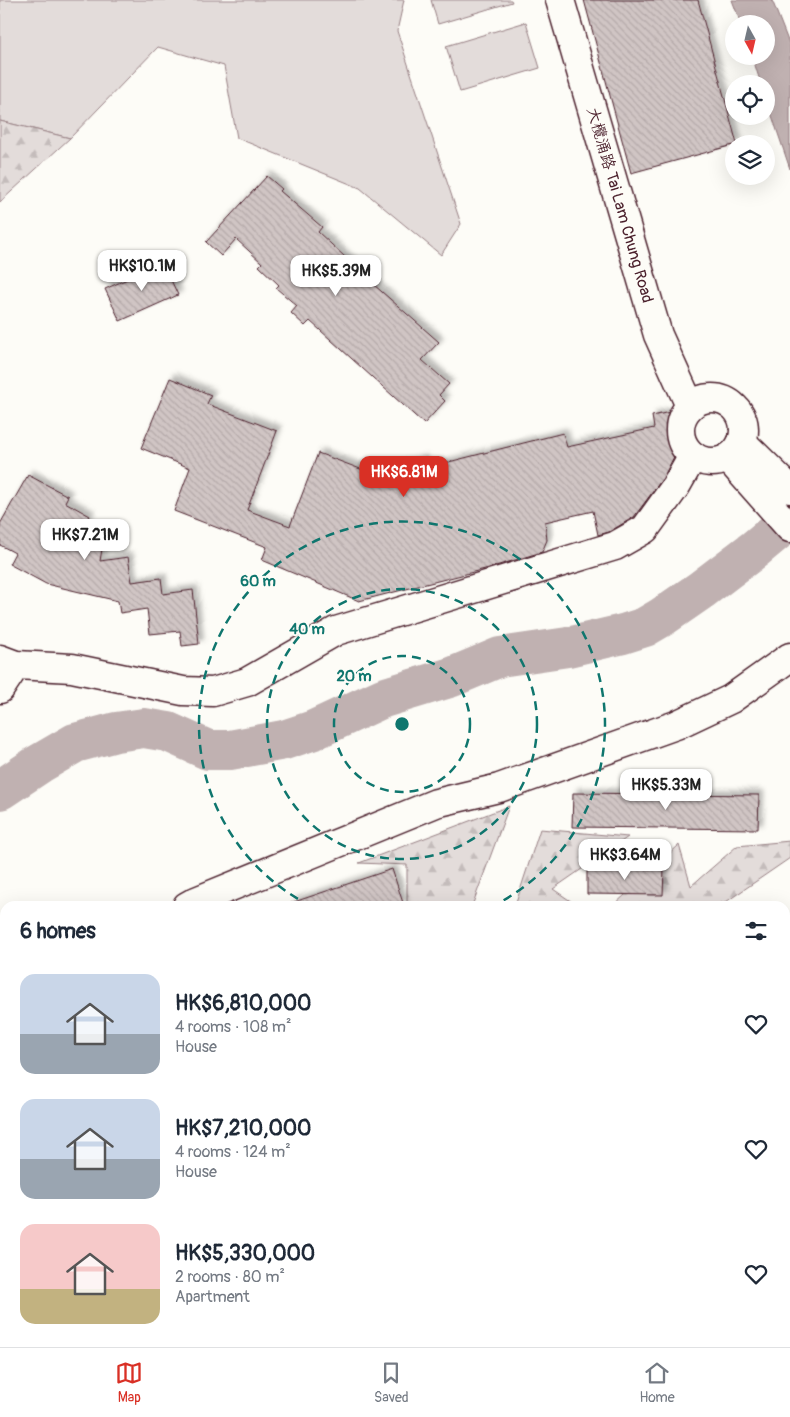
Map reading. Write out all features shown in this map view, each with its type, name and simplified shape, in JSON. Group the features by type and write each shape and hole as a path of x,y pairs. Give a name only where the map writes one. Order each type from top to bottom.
{"lane":[{"name":"大欖涌路 Tai Lam Chung Road","path":"560,0 658,335 690,406"},
{"path":"790,489 745,461 710,462 701,461 693,456 686,450 680,432 684,414 690,406 700,400 710,398 721,399 731,404 739,412 744,421 745,461 790,528"},
{"path":"0,689 8,662 72,668 183,691 213,692 248,682 336,631 615,546 645,529 676,486 693,456"},
{"path":"196,901 436,803 499,788 676,725 731,699 790,657"}],"green space":[{"path":"0,0 404,0 397,31 461,224 441,255 360,188 237,138 224,66 158,47 70,138 0,121"},
{"path":"431,0 511,0 512,2 438,24"},
{"path":"526,22 540,68 460,92 446,46"},
{"path":"0,121 70,138 0,202"},
{"path":"509,806 474,901 407,901 407,865 359,863"},
{"path":"540,829 628,837 553,889 571,901 517,901"},
{"path":"790,841 790,858 727,901 618,901 679,845 691,886 737,846"}],"shaded area":[{"path":"732,0 772,0 790,46 790,169 775,125 775,75 758,75 755,65 775,65 775,15 738,15"}],"building":[{"path":"584,0 698,0 725,100 725,125 732,125 735,135 725,135 725,147 631,173"},
{"path":"267,176 282,189 280,191 322,227 318,232 357,270 439,342 422,360 449,384 439,395 445,401 424,424 310,321 305,326 291,313 297,306 276,288 279,285 259,266 262,263 236,239 221,256 206,242"},
{"path":"163,263 178,295 120,321 105,289"},
{"path":"170,378 211,395 207,404 277,431 247,510 290,526 318,453 371,473 423,460 425,468 563,433 567,447 654,428 652,416 670,412 679,447 663,478 634,517 609,532 598,535 593,511 545,522 547,540 542,552 489,568 359,601 262,560 267,547 174,511 190,468 141,448"},
{"path":"28,475 68,496 65,502 90,516 75,543 102,549 100,561 128,557 132,582 161,578 163,594 193,590 199,644 182,646 180,631 150,634 147,609 120,613 118,601 46,584 9,564 15,553 0,545 0,524"},
{"path":"573,793 759,795 758,829 572,827"},
{"path":"587,868 664,869 663,895 587,894"},
{"path":"392,869 402,901 297,901"}],"waterway":[{"path":"0,790 75,743 116,732 144,728 168,732 208,750 230,750 284,740 314,730 383,698 452,677 500,657 568,647 645,627 701,590 790,520"}]}
